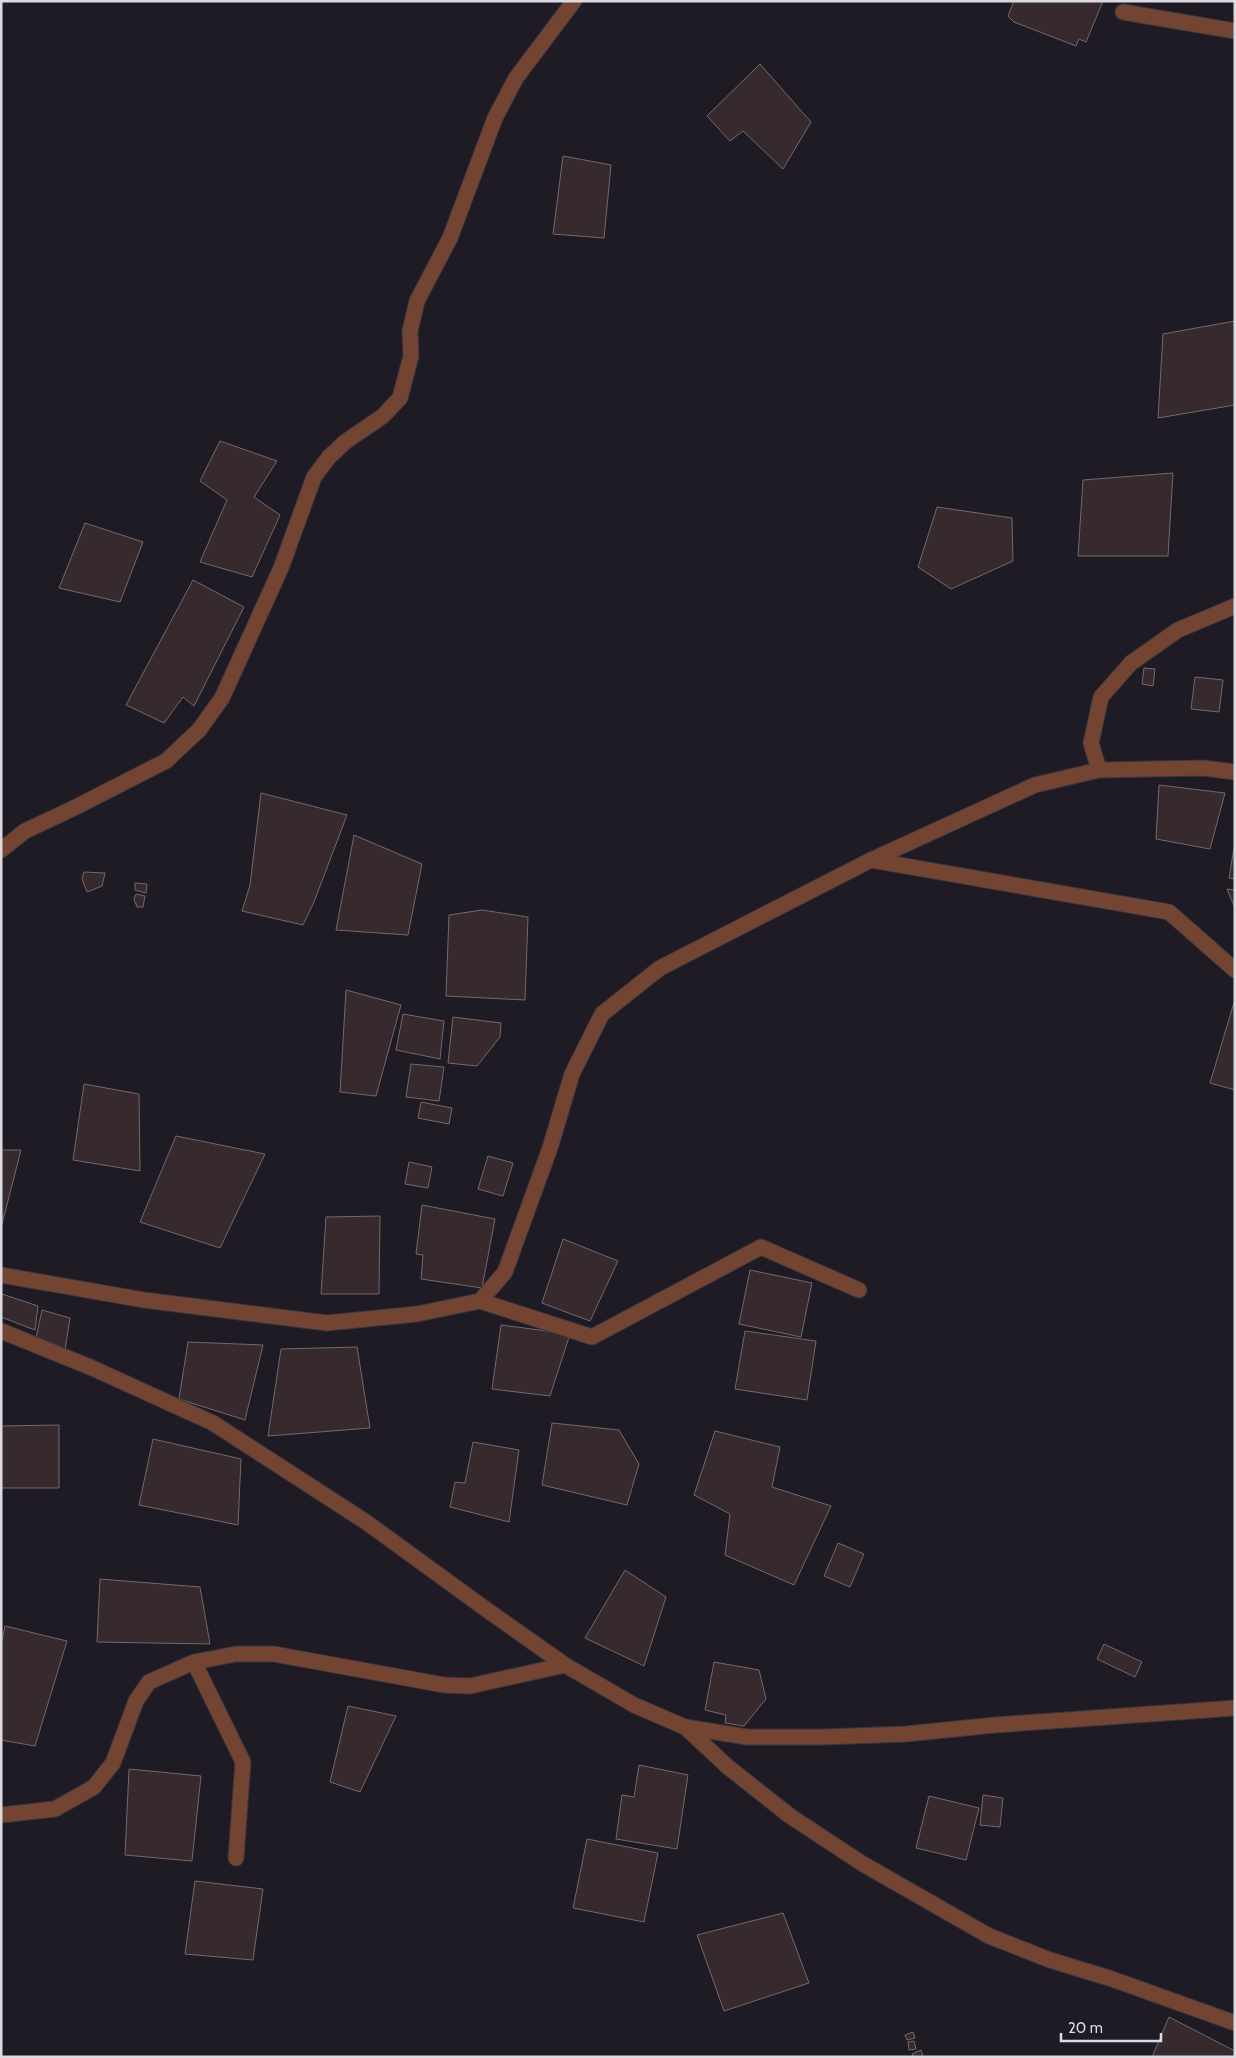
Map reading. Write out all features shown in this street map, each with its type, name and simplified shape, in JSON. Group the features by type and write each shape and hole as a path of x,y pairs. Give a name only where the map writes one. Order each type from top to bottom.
{"street":[{"path":"1,850 25,831 166,761 199,730 222,698 281,568 314,477 329,457 345,442 382,416 400,398 411,356 410,332 417,301 450,238 495,118 516,78 574,1"},
{"path":"1123,12 1235,31"},
{"path":"1099,770 1091,743 1101,697 1131,663 1178,630 1235,606"},
{"path":"480,1301 505,1272 550,1148 572,1074 602,1014 660,968 871,860 1034,785 1099,770 1203,768 1235,772"},
{"path":"871,860 1169,912 1235,970"},
{"path":"1,1276 144,1300 328,1322 417,1314 480,1301 592,1338 761,1247 859,1290"},
{"path":"1,1331 90,1367 213,1423 366,1522 487,1610 566,1664 634,1705 685,1726 747,1737 823,1737 906,1734 994,1725 1235,1708"},
{"path":"1,1815 55,1809 94,1786 113,1763 136,1701 149,1682 194,1662 236,1654 274,1654 444,1685 470,1686 566,1664"},
{"path":"194,1662 243,1762 236,1858"},
{"path":"685,1726 728,1767 790,1816 862,1864 981,1932 1050,1960 1139,1988 1235,2024"}],"building":[{"path":"1014,1 1103,1 1086,42 1079,39 1076,46 1014,22 1008,16"},
{"path":"760,64 811,122 783,169 743,131 730,141 707,116"},
{"path":"563,156 611,165 604,238 553,234"},
{"path":"1235,321 1235,405 1158,418 1163,334"},
{"path":"220,441 277,461 254,497 280,515 252,577 200,562 227,500 200,481"},
{"path":"1173,473 1168,556 1078,556 1083,480"},
{"path":"937,507 1012,518 1013,561 951,589 918,567"},
{"path":"85,523 143,542 120,602 59,588"},
{"path":"193,580 244,607 194,706 183,697 164,723 126,705"},
{"path":"1144,668 1155,669 1153,686 1142,684"},
{"path":"1195,677 1223,680 1219,712 1191,709"},
{"path":"1159,785 1225,793 1210,849 1156,839"},
{"path":"261,793 347,815 314,902 303,925 242,911 250,885"},
{"path":"354,835 422,864 408,935 336,930"},
{"path":"1235,842 1235,879 1229,878"},
{"path":"84,872 105,873 102,886 87,892 82,879"},
{"path":"135,883 147,884 146,893 135,890"},
{"path":"1227,889 1235,890 1235,908"},
{"path":"136,894 145,896 143,907 137,907 134,899"},
{"path":"482,910 528,917 525,1000 446,996 449,915"},
{"path":"346,990 401,1005 376,1096 340,1092"},
{"path":"1235,999 1235,1090 1210,1083"},
{"path":"403,1014 444,1021 440,1059 396,1050"},
{"path":"453,1017 501,1023 500,1037 477,1066 448,1063"},
{"path":"411,1064 444,1067 439,1101 406,1097"},
{"path":"84,1084 139,1094 140,1171 73,1160"},
{"path":"421,1102 452,1108 449,1124 418,1118"},
{"path":"176,1136 265,1154 220,1248 140,1222"},
{"path":"1,1150 21,1150 1,1228"},
{"path":"488,1156 513,1163 503,1196 478,1189"},
{"path":"409,1162 432,1167 428,1188 405,1184"},
{"path":"422,1205 495,1219 482,1288 421,1279 423,1255 416,1254"},
{"path":"380,1216 379,1294 321,1294 326,1217"},
{"path":"563,1239 618,1261 590,1321 542,1303"},
{"path":"750,1270 812,1283 801,1337 739,1324"},
{"path":"2,1294 38,1306 35,1330 1,1317"},
{"path":"42,1310 70,1318 65,1350 36,1338"},
{"path":"501,1325 570,1334 550,1396 492,1389"},
{"path":"745,1331 816,1341 807,1400 735,1389"},
{"path":"188,1342 263,1345 245,1420 179,1399"},
{"path":"357,1347 370,1428 268,1436 281,1349"},
{"path":"552,1423 619,1430 639,1464 627,1505 542,1485"},
{"path":"59,1425 59,1488 1,1488 1,1426"},
{"path":"715,1431 780,1447 772,1487 831,1506 794,1585 725,1555 730,1514 694,1495"},
{"path":"153,1439 241,1459 238,1525 139,1505"},
{"path":"473,1442 519,1450 509,1522 450,1507 455,1482 465,1483"},
{"path":"838,1543 864,1554 850,1587 824,1576"},
{"path":"625,1570 666,1597 644,1666 585,1638"},
{"path":"100,1579 200,1587 210,1644 97,1642"},
{"path":"5,1626 67,1641 35,1746 1,1740 1,1646"},
{"path":"1104,1644 1142,1662 1135,1677 1097,1659"},
{"path":"714,1662 759,1670 766,1699 744,1726 725,1723 726,1715 705,1710"},
{"path":"348,1706 396,1716 360,1792 330,1782"},
{"path":"639,1765 688,1775 677,1849 616,1839 622,1795 634,1797"},
{"path":"129,1769 201,1776 192,1861 125,1855"},
{"path":"983,1795 1003,1798 1000,1827 980,1825"},
{"path":"929,1796 979,1808 966,1860 916,1848"},
{"path":"587,1839 658,1853 644,1922 573,1908"},
{"path":"195,1881 263,1889 253,1960 185,1954"},
{"path":"783,1913 809,1983 724,2011 697,1935"},
{"path":"1169,2017 1235,2051 1235,2057 1152,2057"},
{"path":"913,2032 915,2038 907,2040 905,2035"},
{"path":"914,2041 916,2049 909,2050 908,2042"},
{"path":"921,2050 923,2057 913,2057 912,2054"}]}
